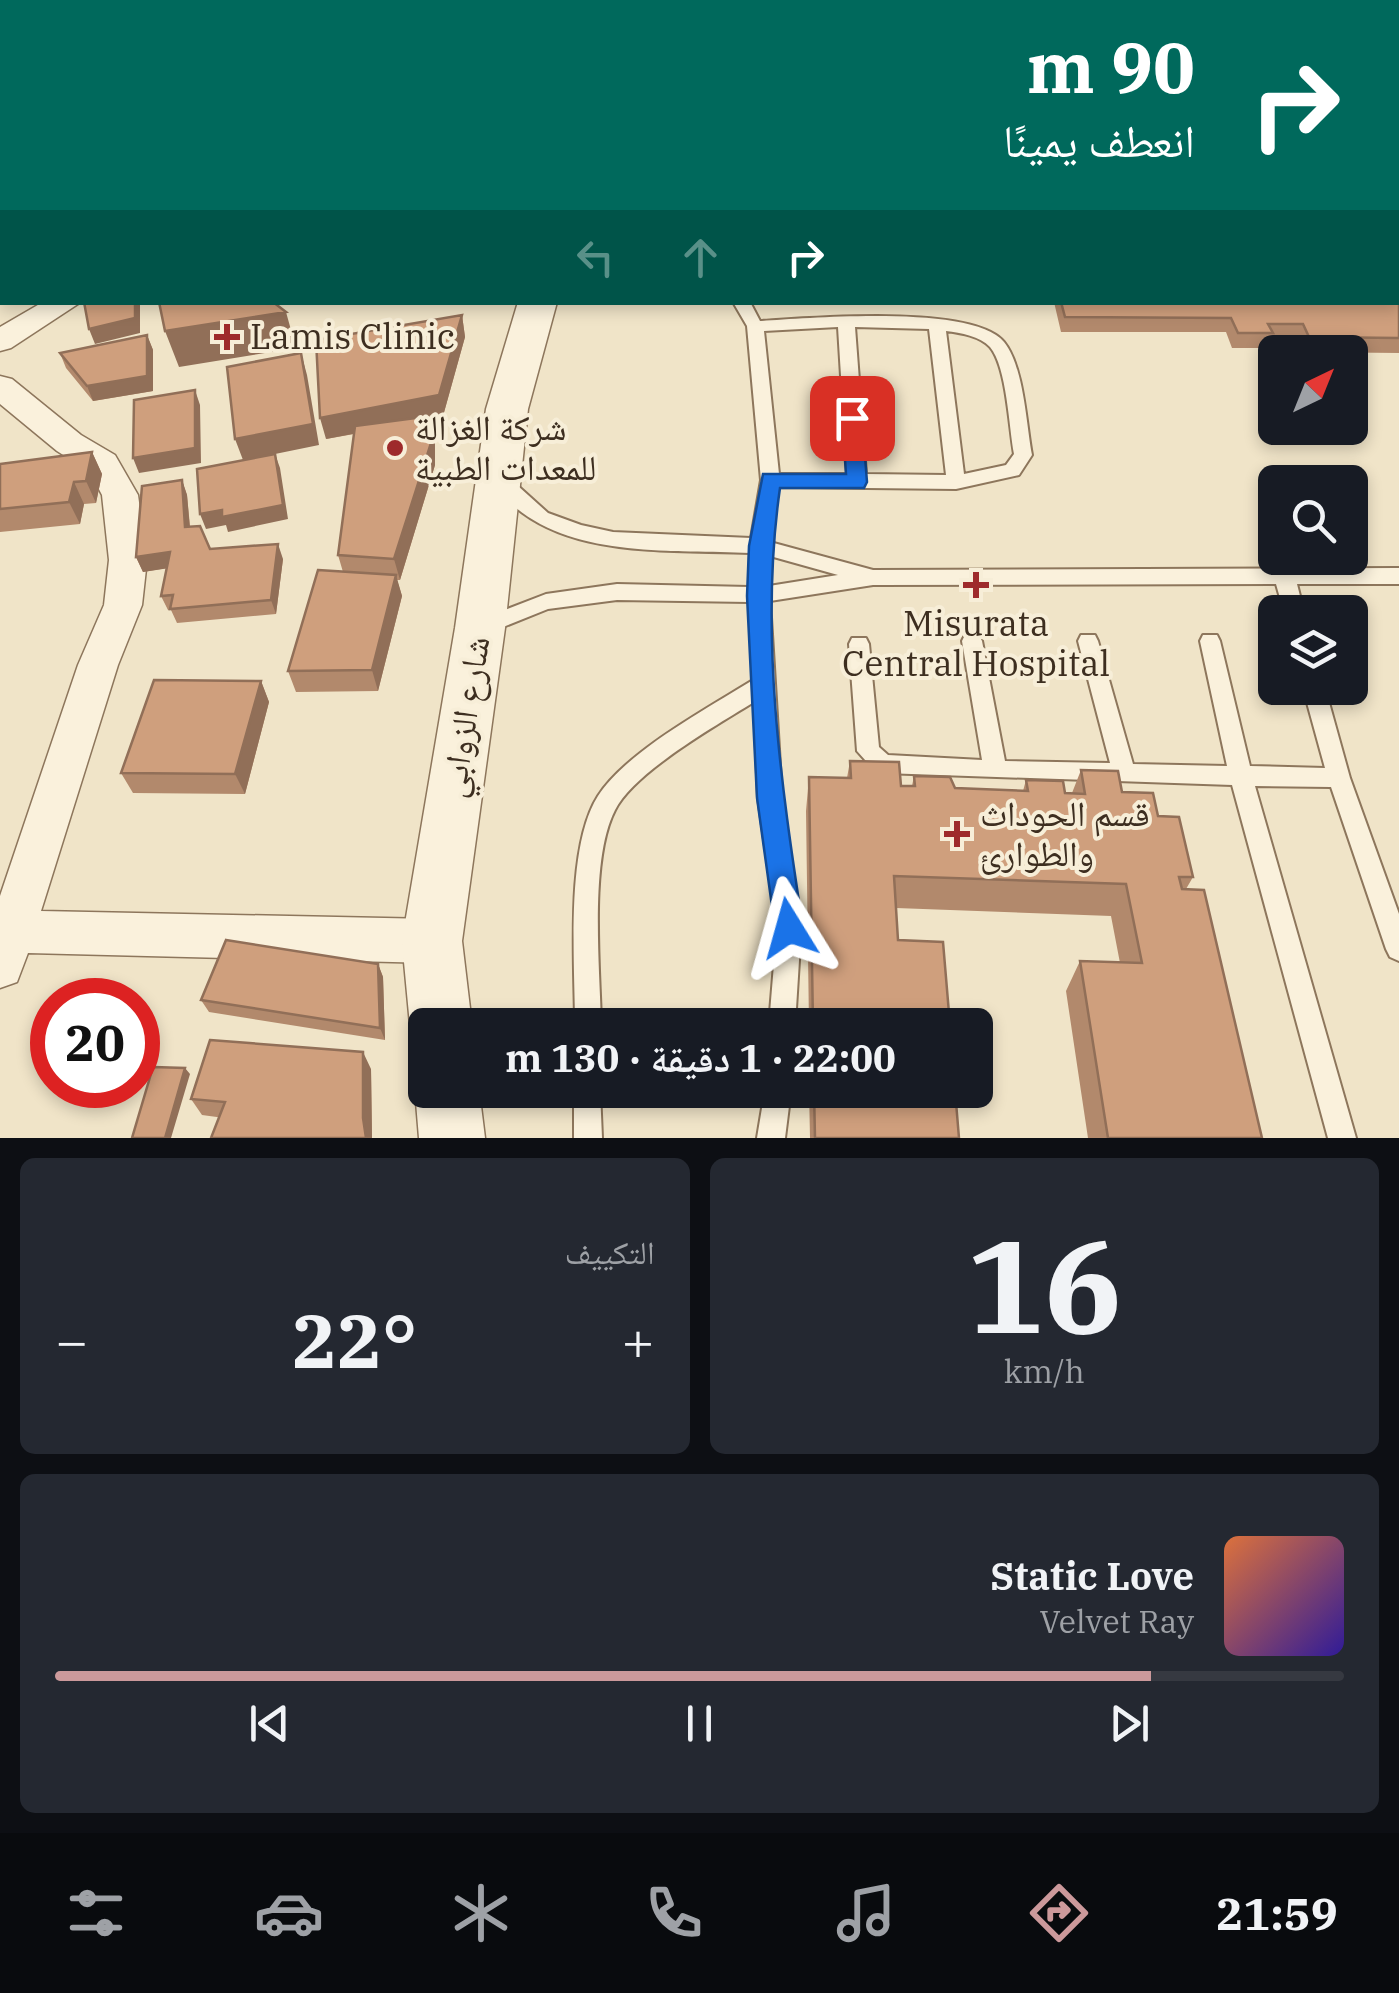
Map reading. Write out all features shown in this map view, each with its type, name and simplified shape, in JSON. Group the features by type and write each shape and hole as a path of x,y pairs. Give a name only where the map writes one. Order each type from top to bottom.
{"street":[{"path":"0,340 61,305"},
{"path":"502,305 507,409"},
{"path":"507,409 537,305"},
{"path":"0,387 69,443 104,464 120,496 128,560 123,605 98,665 4,943 432,941"},
{"name":"شارع الزوابي","path":"438,1008 432,941 480,628 507,409"},
{"path":"449,1108 452,1138"}],"lane":[{"path":"742,305 755,326 770,480 760,546 759,596 770,798 789,928 783,1008"},
{"path":"755,326 846,322 968,326 995,342 1001,352 1023,455 1012,470 1000,476 956,482 770,480"},
{"path":"846,322 857,482"},
{"path":"937,323 956,482"},
{"path":"497,479 542,518 578,531 614,539 760,546 873,577"},
{"path":"480,628 546,602 617,592 759,596 873,577 1258,574"},
{"path":"1342,575 1399,576"},
{"path":"972,641 995,770"},
{"path":"1088,641 1124,772"},
{"path":"1210,641 1241,778 1342,1138"},
{"path":"859,644 868,751 883,764 1241,778 1339,778"},
{"path":"588,1008 592,856 606,802 627,778 766,682"},
{"path":"1319,705 1339,778 1399,949"},
{"path":"587,1108 588,1138"},
{"path":"771,1138 775,1108"}],"building":[{"path":"85,305 135,305 135,318 89,329"},
{"path":"160,305 277,305 286,312 165,331"},
{"path":"1062,305 1399,305 1399,338 1308,335 1303,324 1268,324 1273,333 1238,333 1231,318 1065,317"},
{"path":"462,315 439,395 320,418 316,340"},
{"path":"147,335 147,376 87,386 60,353"},
{"path":"301,353 313,424 235,439 227,367"},
{"path":"195,390 195,448 133,458 134,400"},
{"path":"431,416 431,443 394,559 338,555 355,426"},
{"path":"92,452 86,481 74,482 69,502 0,509 0,464"},
{"path":"275,454 283,505 222,517 222,510 200,514 197,469"},
{"path":"182,480 185,527 200,526 210,549 278,544 271,600 170,609 173,595 161,596 170,552 136,557 142,486"},
{"path":"318,570 396,575 372,670 288,671"},
{"path":"154,680 261,681 235,774 121,773"},
{"path":"850,761 899,762 901,786 915,786 914,776 950,777 955,788 1028,791 1026,780 1063,781 1065,793 1085,794 1081,770 1118,771 1122,792 1153,793 1158,816 1179,817 1193,877 1179,877 1182,889 1204,890 1262,1138 1108,1138 1080,961 1142,963 1126,884 894,876 898,940 943,942 949,1008 813,1008 809,777 851,778"},
{"path":"226,940 378,964 380,1028 201,1000"},
{"path":"210,1040 363,1052 366,1138 211,1138 225,1102 191,1099"},
{"path":"160,1067 185,1068 165,1138 132,1138 141,1108 160,1108"},
{"path":"814,1108 956,1108 959,1138 815,1138"}],"place":[{"name":"Lamis Clinic","path":"227,337"},
{"name":"شركة الغزالة للمعدات الطبية","path":"395,448"},
{"name":"Misurata Central Hospital","path":"976,585"},
{"name":"قسم الحوداث والطوارئ","path":"957,834"}],"route":[{"path":"789,928 770,798 760,546 770,480 857,482 852,418"}]}
